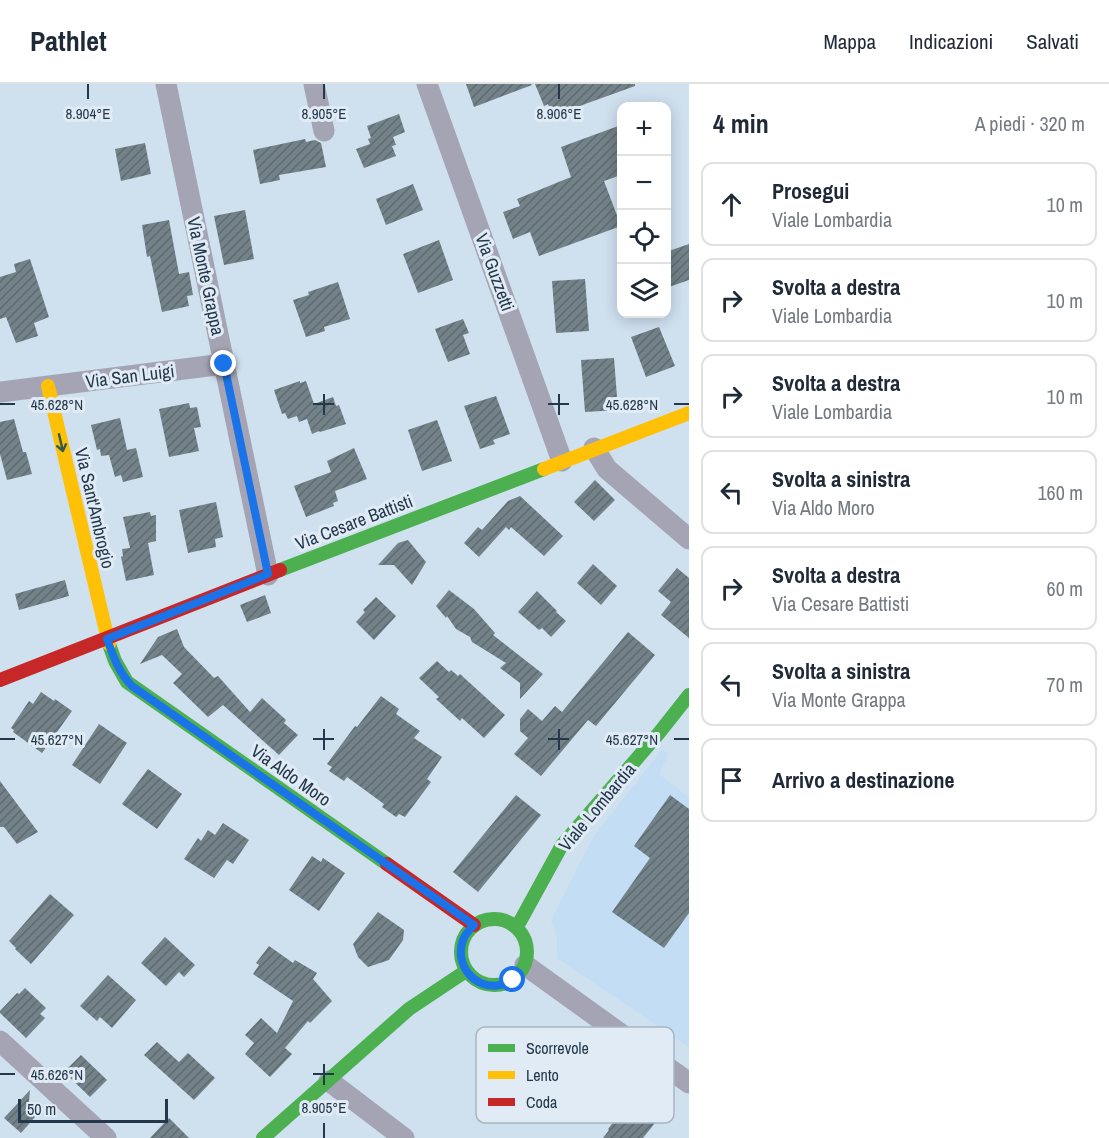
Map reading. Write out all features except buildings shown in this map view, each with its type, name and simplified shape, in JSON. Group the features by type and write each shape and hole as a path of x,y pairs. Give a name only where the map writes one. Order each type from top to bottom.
{"street":[{"name":"Via Monte Grappa","path":"166,84 268,574"},
{"path":"315,84 324,131"},
{"name":"Via Guzzetti","path":"427,84 562,461"},
{"name":"Via San Luigi","path":"0,392 224,364"},
{"name":"Via Sant'Ambrogio","path":"48,386 107,639"},
{"name":"Via Cesare Battisti","path":"0,681 268,574 689,413"},
{"path":"594,448 607,469 689,539"},
{"name":"Via Aldo Moro","path":"107,639 117,665 132,686 474,925"},
{"name":"Viale Lombardia","path":"517,927 562,845 689,695"},
{"path":"500,918 510,920 517,927 524,936 528,950 525,965 518,975 513,980 500,985 486,985 474,979 466,971 461,959 463,938 474,925 484,920 500,918"},
{"path":"525,965 611,1027"},
{"path":"263,1138 409,1010 466,971"},
{"path":"0,1041 106,1138"},
{"path":"674,1072 689,1083"},
{"path":"329,1081 404,1138"}],"shaded area":[{"path":"662,750 668,754 659,774 689,798 689,1047 674,1037 674,1027 659,1027 557,958 557,936 551,920 594,836"}],"traffic: fast":[{"path":"280,570 544,469"},
{"path":"109,644 115,661 127,682 387,864"},
{"path":"517,927 562,845 689,695"},
{"path":"494,919 507,921 522,934 527,952 525,965 512,980 494,985 481,983 466,970 461,952 463,939 476,924 494,919"},
{"path":"263,1138 409,1009 466,971"}],"traffic: slow":[{"path":"48,386 109,644"},
{"path":"544,469 689,413"}],"traffic: jam":[{"path":"0,680 280,570"},
{"path":"387,864 474,925"}],"route":[{"path":"224,364 268,574 107,639 112,655 132,686 474,925 463,938 460,951 461,959 469,975 486,985 500,985 513,980"}]}
